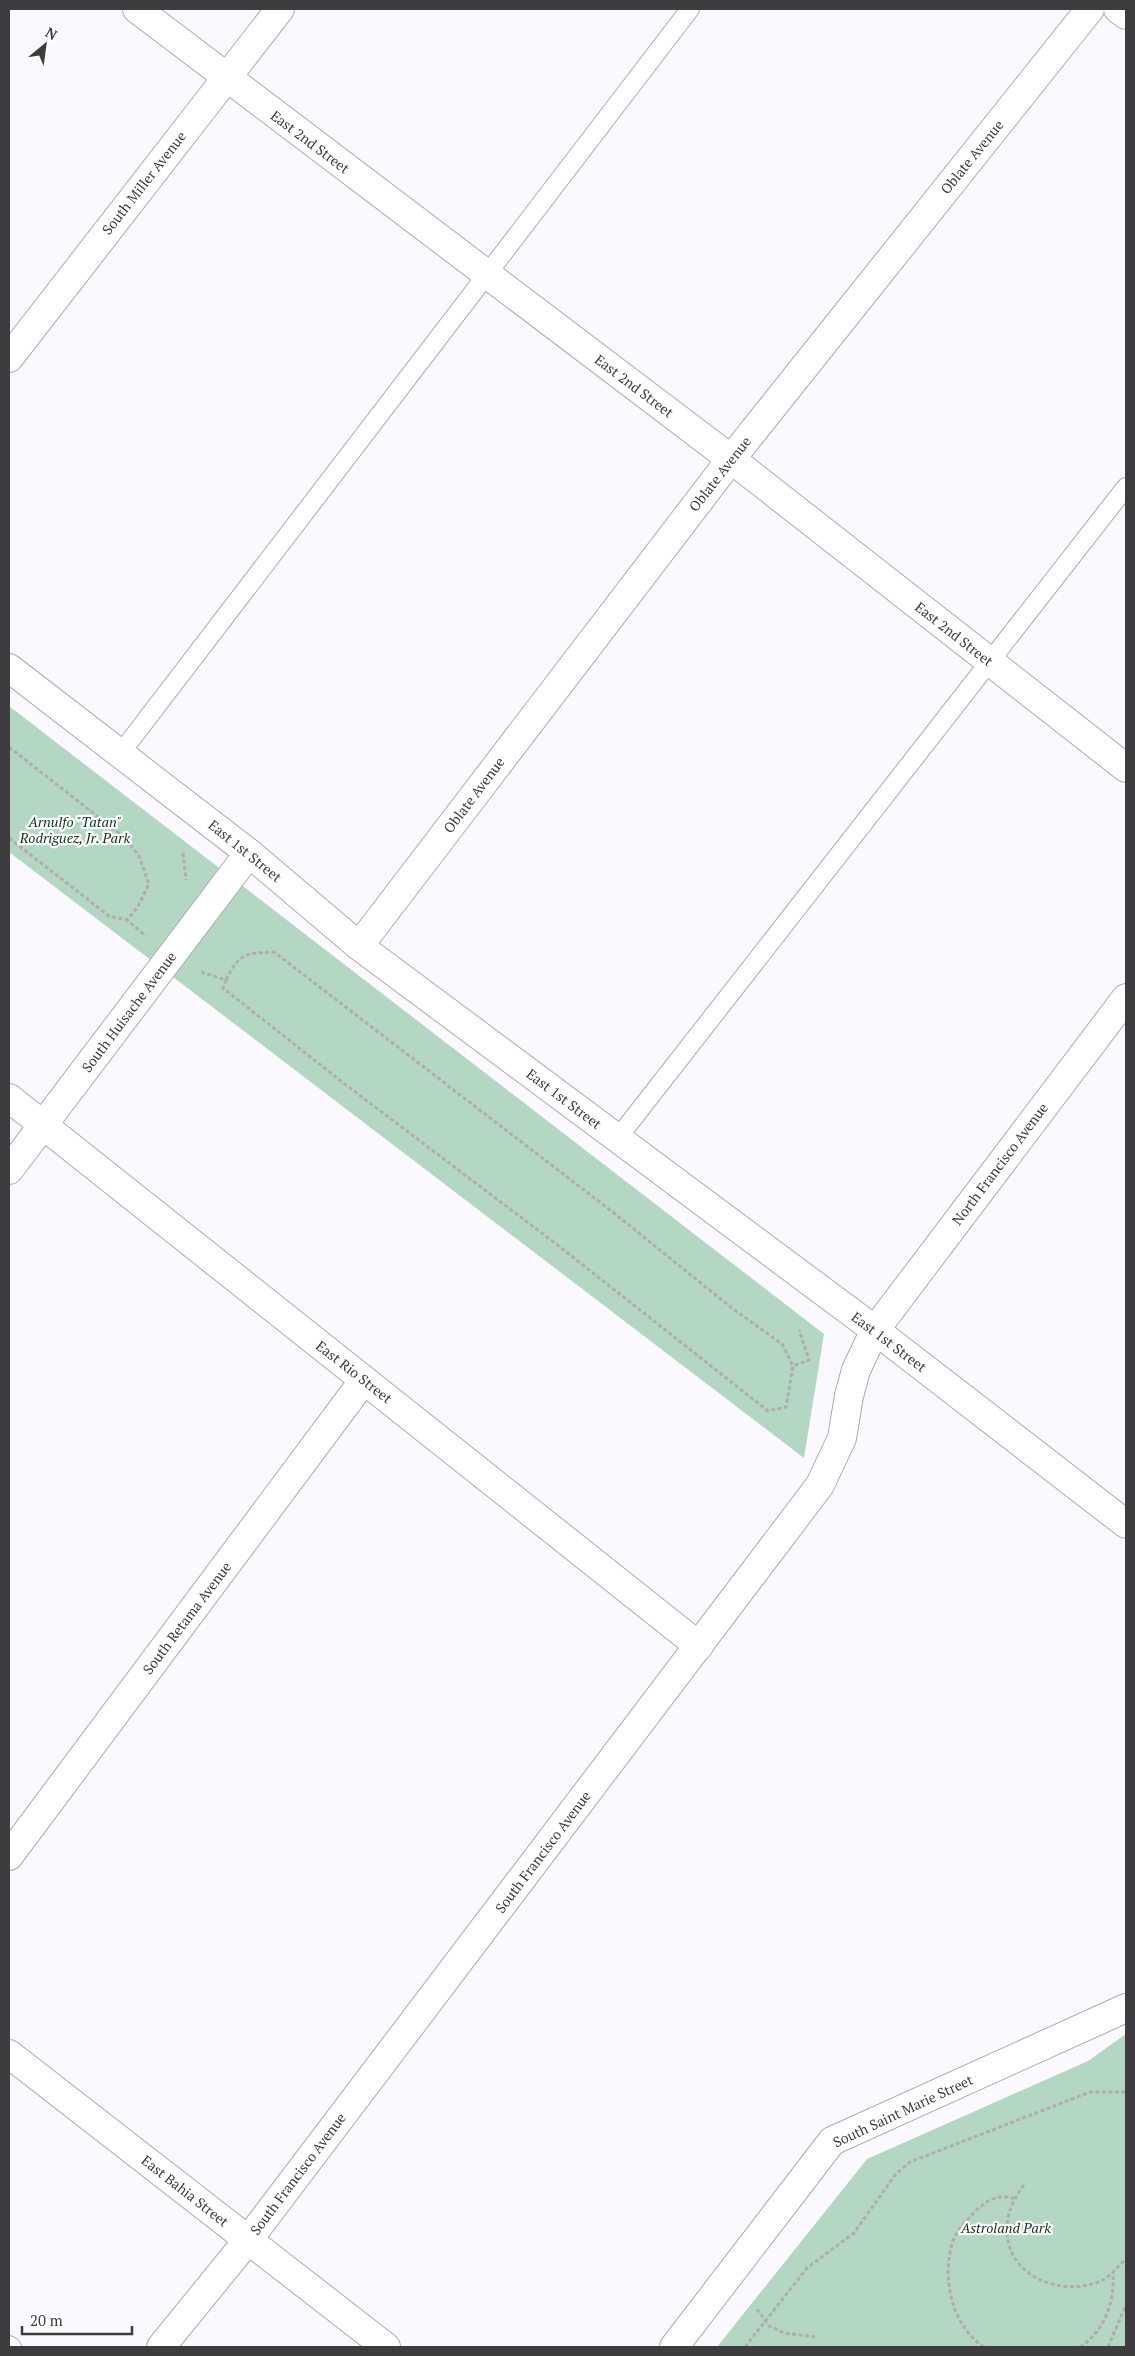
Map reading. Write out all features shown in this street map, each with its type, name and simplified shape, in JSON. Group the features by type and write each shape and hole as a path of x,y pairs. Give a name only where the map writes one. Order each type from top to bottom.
{"street":[{"name":"East 2nd Street","path":"137,9 731,459 1126,768"},
{"name":"South Miller Avenue","path":"9,358 280,9"},
{"name":"Oblate Avenue","path":"358,946 731,459 1090,9"},
{"path":"1118,9 1126,15"},
{"name":"East 1st Street","path":"9,668 249,853 358,946 1124,1517"},
{"name":"South Huisache Avenue","path":"9,1170 249,853"},
{"name":"North Francisco Avenue","path":"875,1330 1126,998"},
{"name":"East Rio Street","path":"9,1098 699,1646"},
{"name":"South Francisco Avenue","path":"161,2347 248,2240 820,1485 842,1438 849,1396 856,1370 875,1330"},
{"name":"South Retama Avenue","path":"9,1856 364,1380"},
{"name":"South Saint Marie Street","path":"674,2347 832,2141 1126,2008"},
{"name":"East Bahia Street","path":"9,2054 386,2347"}],"lane":[{"path":"120,754 690,9"},
{"path":"617,1139 1126,487"}],"path":[{"path":"9,747 125,838 139,856 149,884 137,908 128,920"},
{"path":"9,838 109,916 128,920 194,970 226,980"},
{"path":"274,952 614,1213 733,1309 782,1344 793,1366 786,1407 768,1411 555,1243 346,1086 223,988 226,980 236,961 251,953 274,952"},
{"path":"793,1366 809,1360 799,1330"},
{"path":"745,2347 807,2268 854,2233 895,2175 910,2162 1090,2092 1126,2092"},
{"path":"1024,2185 1014,2198 1008,2219 1007,2233 1012,2252 1024,2269 1033,2277 1064,2288 1085,2286 1105,2279 1126,2259"},
{"path":"984,2347 965,2329 954,2309 949,2291 948,2267 952,2242 961,2227 978,2207 999,2197 1014,2198"},
{"path":"1080,2347 1089,2342 1107,2316 1114,2283 1113,2271"},
{"path":"1108,2347 1126,2305"},
{"path":"757,2309 769,2326 784,2333 815,2337"}],"green space":[{"name":"Arnulfo \"Tatan\" Rodriguez, Jr. Park","path":"9,706 824,1334 804,1458 9,852"},
{"name":"Astroland Park","path":"1126,2034 1126,2347 717,2347 867,2159 1088,2061"}]}
